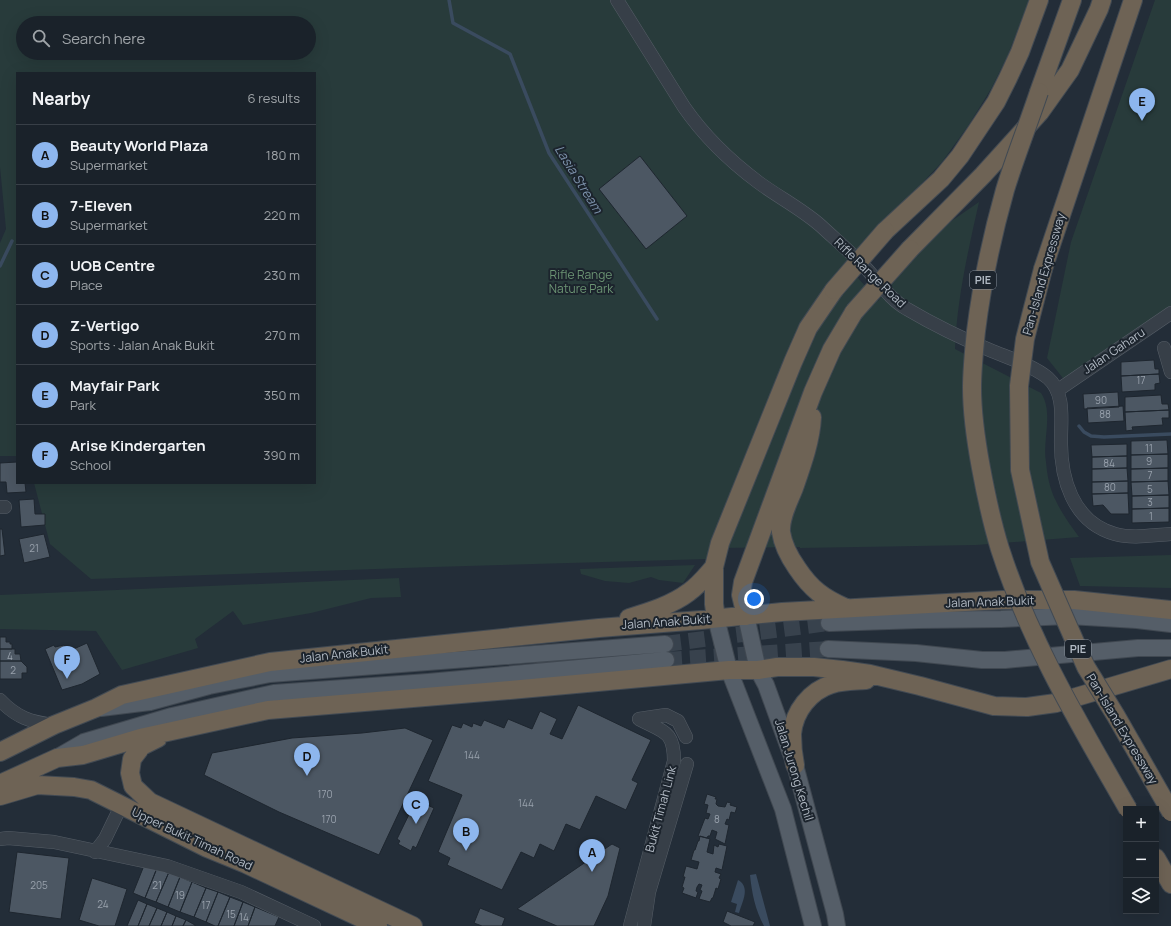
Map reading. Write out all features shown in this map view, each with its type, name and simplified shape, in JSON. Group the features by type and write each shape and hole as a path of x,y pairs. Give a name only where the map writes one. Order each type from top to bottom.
{"highway":[{"path":"716,618 714,604 714,567 720,543 726,525 808,328 834,290 885,231 940,179 960,156 996,102 1020,52 1039,0"},
{"name":"PIE","path":"1072,0 1006,188 993,236 984,279 975,340 972,388 973,414 986,499 1000,549 1018,599 1067,702 1126,806"},
{"path":"746,616 741,595 743,582 813,392 832,349 854,312 910,249 983,175 1040,112 1070,70 1102,0"},
{"name":"Pan-Island Expressway","path":"1133,0 1043,269 1025,339 1019,386 1020,470 1040,562 1086,667 1171,812"},
{"path":"813,392 812,429 794,489 787,504 781,531 789,554 801,574 810,585 829,601 849,609"},
{"path":"599,628 648,612 682,597 700,582 714,567"},
{"name":"Jalan Anak Bukit","path":"96,708 122,695 270,662 599,628 716,618 1002,600 1074,600 1171,610"},
{"path":"0,784 57,758 83,755 140,738 268,710 729,670 758,670 777,667 814,667 842,670 883,677 994,706 1027,707 1056,703 1171,669"},
{"path":"794,765 792,742 794,724 802,707 813,694 833,684 883,677"},
{"path":"0,752 96,708"},
{"name":"Upper Bukit Timah Road","path":"175,730 142,746 132,758 130,773 133,786 150,802 413,926"},
{"name":"Upper Bukit Timah Road","path":"0,796 37,786 74,786 91,790 207,848 246,864 378,926"},
{"path":"1159,863 1171,884"}],"main road":[{"name":"Jalan Jurong Kechil","path":"746,616 758,670 766,685 794,765 837,926"},
{"name":"Jalan Anak Bukit","path":"829,623 1070,616 1137,620 1171,624"},
{"name":"Jalan Jurong Kechil","path":"716,618 729,670 783,809 813,926"},
{"name":"Jalan Anak Bukit","path":"96,708 150,702 209,686 270,674 665,644"},
{"path":"828,649 892,652 982,660 1005,660 1138,648 1171,648"},
{"path":"57,758 84,742 172,716 274,693 428,682 666,660"}],"street":[{"name":"Rifle Range Road","path":"617,0 684,107 700,129 718,147 756,180 818,224 862,264 904,308 963,339 1037,370 1049,379 1058,390"},
{"name":"Jalan Gaharu","path":"1058,390 1171,313"},
{"path":"1164,348 1171,372"},
{"path":"1058,390 1061,414 1062,468 1066,483 1079,509 1102,529 1116,534 1130,536 1171,534"},
{"path":"0,700 12,711 29,720 54,726"},
{"name":"Bukit Timah Link","path":"630,926 674,761 674,746 667,734 639,719 666,715 678,721 686,737"},
{"name":"Bukit Timah Link","path":"644,926 649,892 687,764"},
{"path":"95,852 107,834 121,806"},
{"path":"107,834 107,843 111,855"},
{"path":"0,839 8,838 54,842 95,852 167,866 241,892 314,926"}],"green space":[{"name":"Rifle Range Nature Park","path":"0,0 1029,0 1008,55 991,89 968,126 942,162 846,264 878,301 937,231 979,202 961,293 955,349 1041,393 1047,409 1045,454 1049,482 1058,506 1079,537 976,545 710,548 707,559 91,579 50,544 34,484 316,484 316,72 16,72 16,456 0,456 0,243 6,229 0,167"},
{"path":"1155,0 1171,0 1171,311 1066,382 1047,358 1071,242"},
{"path":"1171,555 1171,588 1080,586 1070,558"},
{"path":"695,565 683,583 659,580 651,577 629,583 605,581 581,574 580,569"},
{"path":"399,578 401,597 371,598 311,613 243,625 233,611 195,639 198,648 122,670 96,631 0,629 0,595"}],"water":[{"path":"756,874 770,926 764,926 754,901 750,875"},
{"path":"738,880 742,883 745,891 739,913 735,912 737,904 731,902"}],"building":[{"path":"640,156 687,216 646,249 599,189"},
{"path":"1154,360 1155,369 1159,369 1159,374 1121,376 1121,362"},
{"path":"1159,374 1160,383 1155,384 1155,390 1122,392 1121,376"},
{"path":"1118,392 1119,407 1084,409 1083,394"},
{"path":"1161,395 1162,404 1168,404 1169,410 1125,412 1125,397"},
{"path":"1123,406 1124,421 1088,423 1087,408"},
{"path":"1169,410 1169,418 1162,418 1163,425 1132,427 1133,430 1126,431 1125,412"},
{"path":"1167,440 1168,454 1131,455 1131,441"},
{"path":"1127,444 1127,456 1092,457 1091,445"},
{"path":"1168,454 1168,468 1131,469 1131,455"},
{"path":"1127,456 1127,468 1092,469 1092,457"},
{"path":"16,462 16,484 25,484 26,492 7,493 6,482 0,482 0,463"},
{"path":"1127,468 1128,481 1092,482 1092,469"},
{"path":"1168,468 1168,481 1131,482 1131,469"},
{"path":"1128,481 1128,493 1092,494 1092,482"},
{"path":"1168,481 1169,495 1132,496 1131,482"},
{"path":"1128,493 1129,514 1111,514 1103,505 1093,506 1092,494"},
{"path":"1169,495 1169,508 1132,509 1132,496"},
{"path":"34,499 35,514 45,514 45,525 21,527 19,500"},
{"path":"1169,508 1169,522 1132,523 1132,509"},
{"path":"0,529 2,529 5,555 0,556"},
{"path":"44,534 50,557 24,563 19,539"},
{"path":"0,637 6,637 6,642 10,642 10,644 12,644 12,649 0,649"},
{"path":"87,643 100,674 82,684 62,690 45,649 54,645 55,647 64,645 67,652"},
{"path":"0,649 15,649 15,654 20,654 21,661 0,661"},
{"path":"0,661 21,661 27,667 27,673 22,673 22,679 0,679"},
{"path":"578,705 651,740 632,780 638,783 626,810 596,796 580,830 566,824 554,851 540,844 534,858 521,852 502,890 447,865 450,858 438,852 462,795 428,781 452,725 461,728 463,723 472,727 473,723 481,726 484,720 504,728 508,719 532,729 540,711 557,719 550,734 562,739"},
{"path":"405,728 433,740 379,855 279,812 204,775 212,753 292,738"},
{"path":"707,794 716,797 716,804 718,806 725,807 727,802 731,803 730,805 737,807 735,813 731,812 729,820 727,819 725,824 729,825 725,844 715,839 717,832 712,830 710,836 707,838 698,836 705,818 708,819 710,814 706,813 708,805 704,804"},
{"path":"416,800 434,808 416,848 413,846 411,851 398,844 400,841 397,839"},
{"path":"700,836 710,839 707,852 713,854 714,845 718,847 719,844 727,846 722,870 716,868 715,872 721,874 719,878 721,879 718,889 716,888 710,902 699,899 702,891 700,890 702,885 699,884 696,891 698,892 696,898 682,893 685,877 683,877 686,866 697,869 699,862 691,860"},
{"path":"612,844 620,848 608,896 594,926 557,926 517,909"},
{"path":"17,852 69,858 61,919 9,912"},
{"path":"145,863 157,868 145,898 133,893"},
{"path":"157,868 169,872 156,902 145,898"},
{"path":"169,872 180,877 168,907 156,902"},
{"path":"180,877 192,882 180,912 168,907"},
{"path":"92,878 127,889 115,926 99,926 79,920"},
{"path":"192,882 206,888 194,917 180,912"},
{"path":"206,888 218,892 206,922 194,917"},
{"path":"218,892 230,897 218,926 215,926 206,922"},
{"path":"230,897 243,902 234,926 218,926"},
{"path":"138,900 147,904 138,926 127,926"},
{"path":"243,902 255,907 248,926 234,926"},
{"path":"147,904 157,908 149,926 138,926"},
{"path":"255,907 279,917 275,926 248,926"},
{"path":"157,908 167,912 161,926 149,926"},
{"path":"480,908 505,918 502,926 482,926 474,923"},
{"path":"727,911 755,922 753,926 731,926 723,922"},
{"path":"167,912 176,916 172,926 161,926"},
{"path":"176,916 186,920 183,926 172,926"},
{"path":"186,920 195,925 195,926 183,926"}],"waterway":[{"name":"Lasia Stream","path":"449,0 453,23 510,54 549,153 657,319"},
{"path":"0,266 12,241"},
{"path":"1079,426 1084,432 1091,436 1104,437 1171,434"}],"tunnel":[{"path":"665,644 829,623"},
{"path":"666,660 828,649"}],"place":[{"name":"Mayfair Park","path":"1142,121"},
{"name":"Arise Kindergarten","path":"67,679"},
{"name":"Z-Vertigo","path":"307,776"},
{"name":"UOB Centre","path":"416,824"},
{"name":"7-Eleven","path":"466,851"},
{"name":"Beauty World Plaza","path":"592,872"}]}
